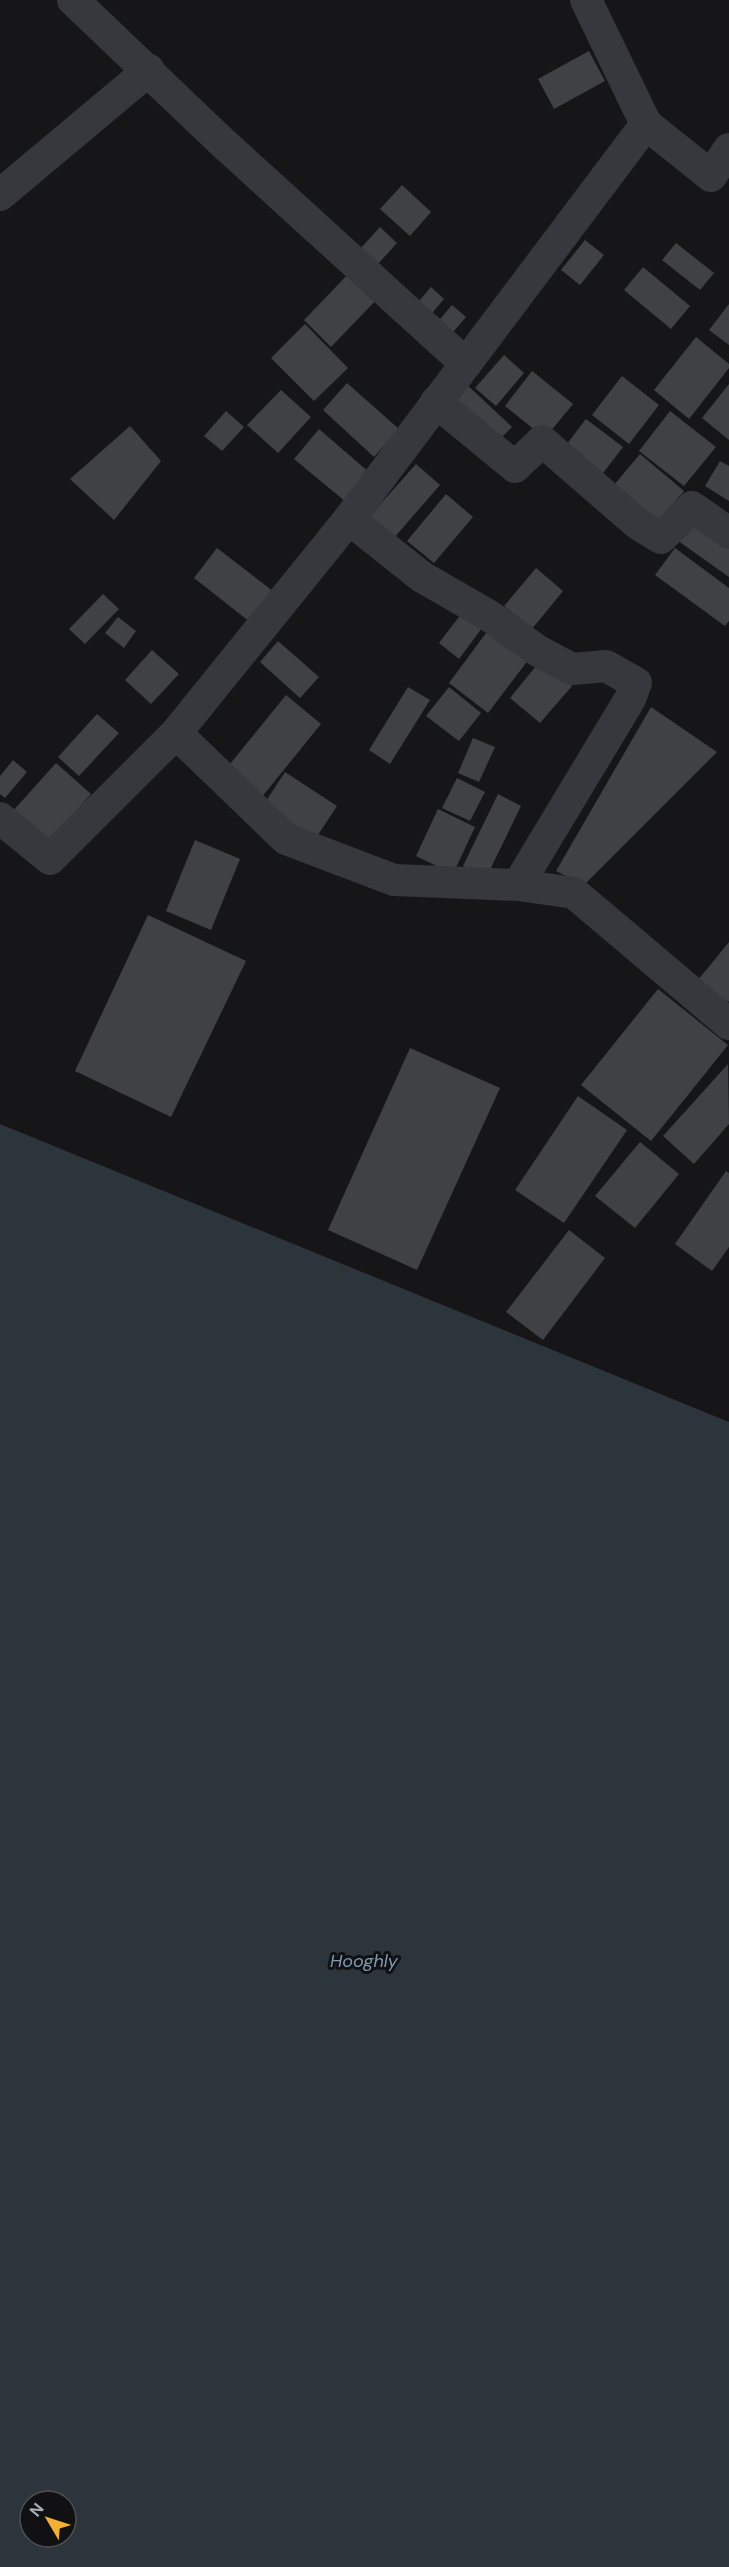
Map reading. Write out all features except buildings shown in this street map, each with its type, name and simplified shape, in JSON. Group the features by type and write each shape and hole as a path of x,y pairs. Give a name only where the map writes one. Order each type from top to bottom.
{"street":[{"path":"73,0 222,141 466,364"},
{"path":"586,0 646,124 711,176 729,149"},
{"path":"0,195 149,70"},
{"path":"0,818 50,859 176,734 349,519 646,124"},
{"path":"436,402 515,467 542,441 638,524 661,538 692,507 729,533"},
{"path":"349,519 422,577 488,615 538,651 572,669 606,666 636,683 630,699 518,885"},
{"path":"176,734 286,839 394,880 518,885 574,893 729,1024"}],"water":[{"name":"Hooghly","path":"0,1124 729,1422 729,2567 0,2567"}]}
